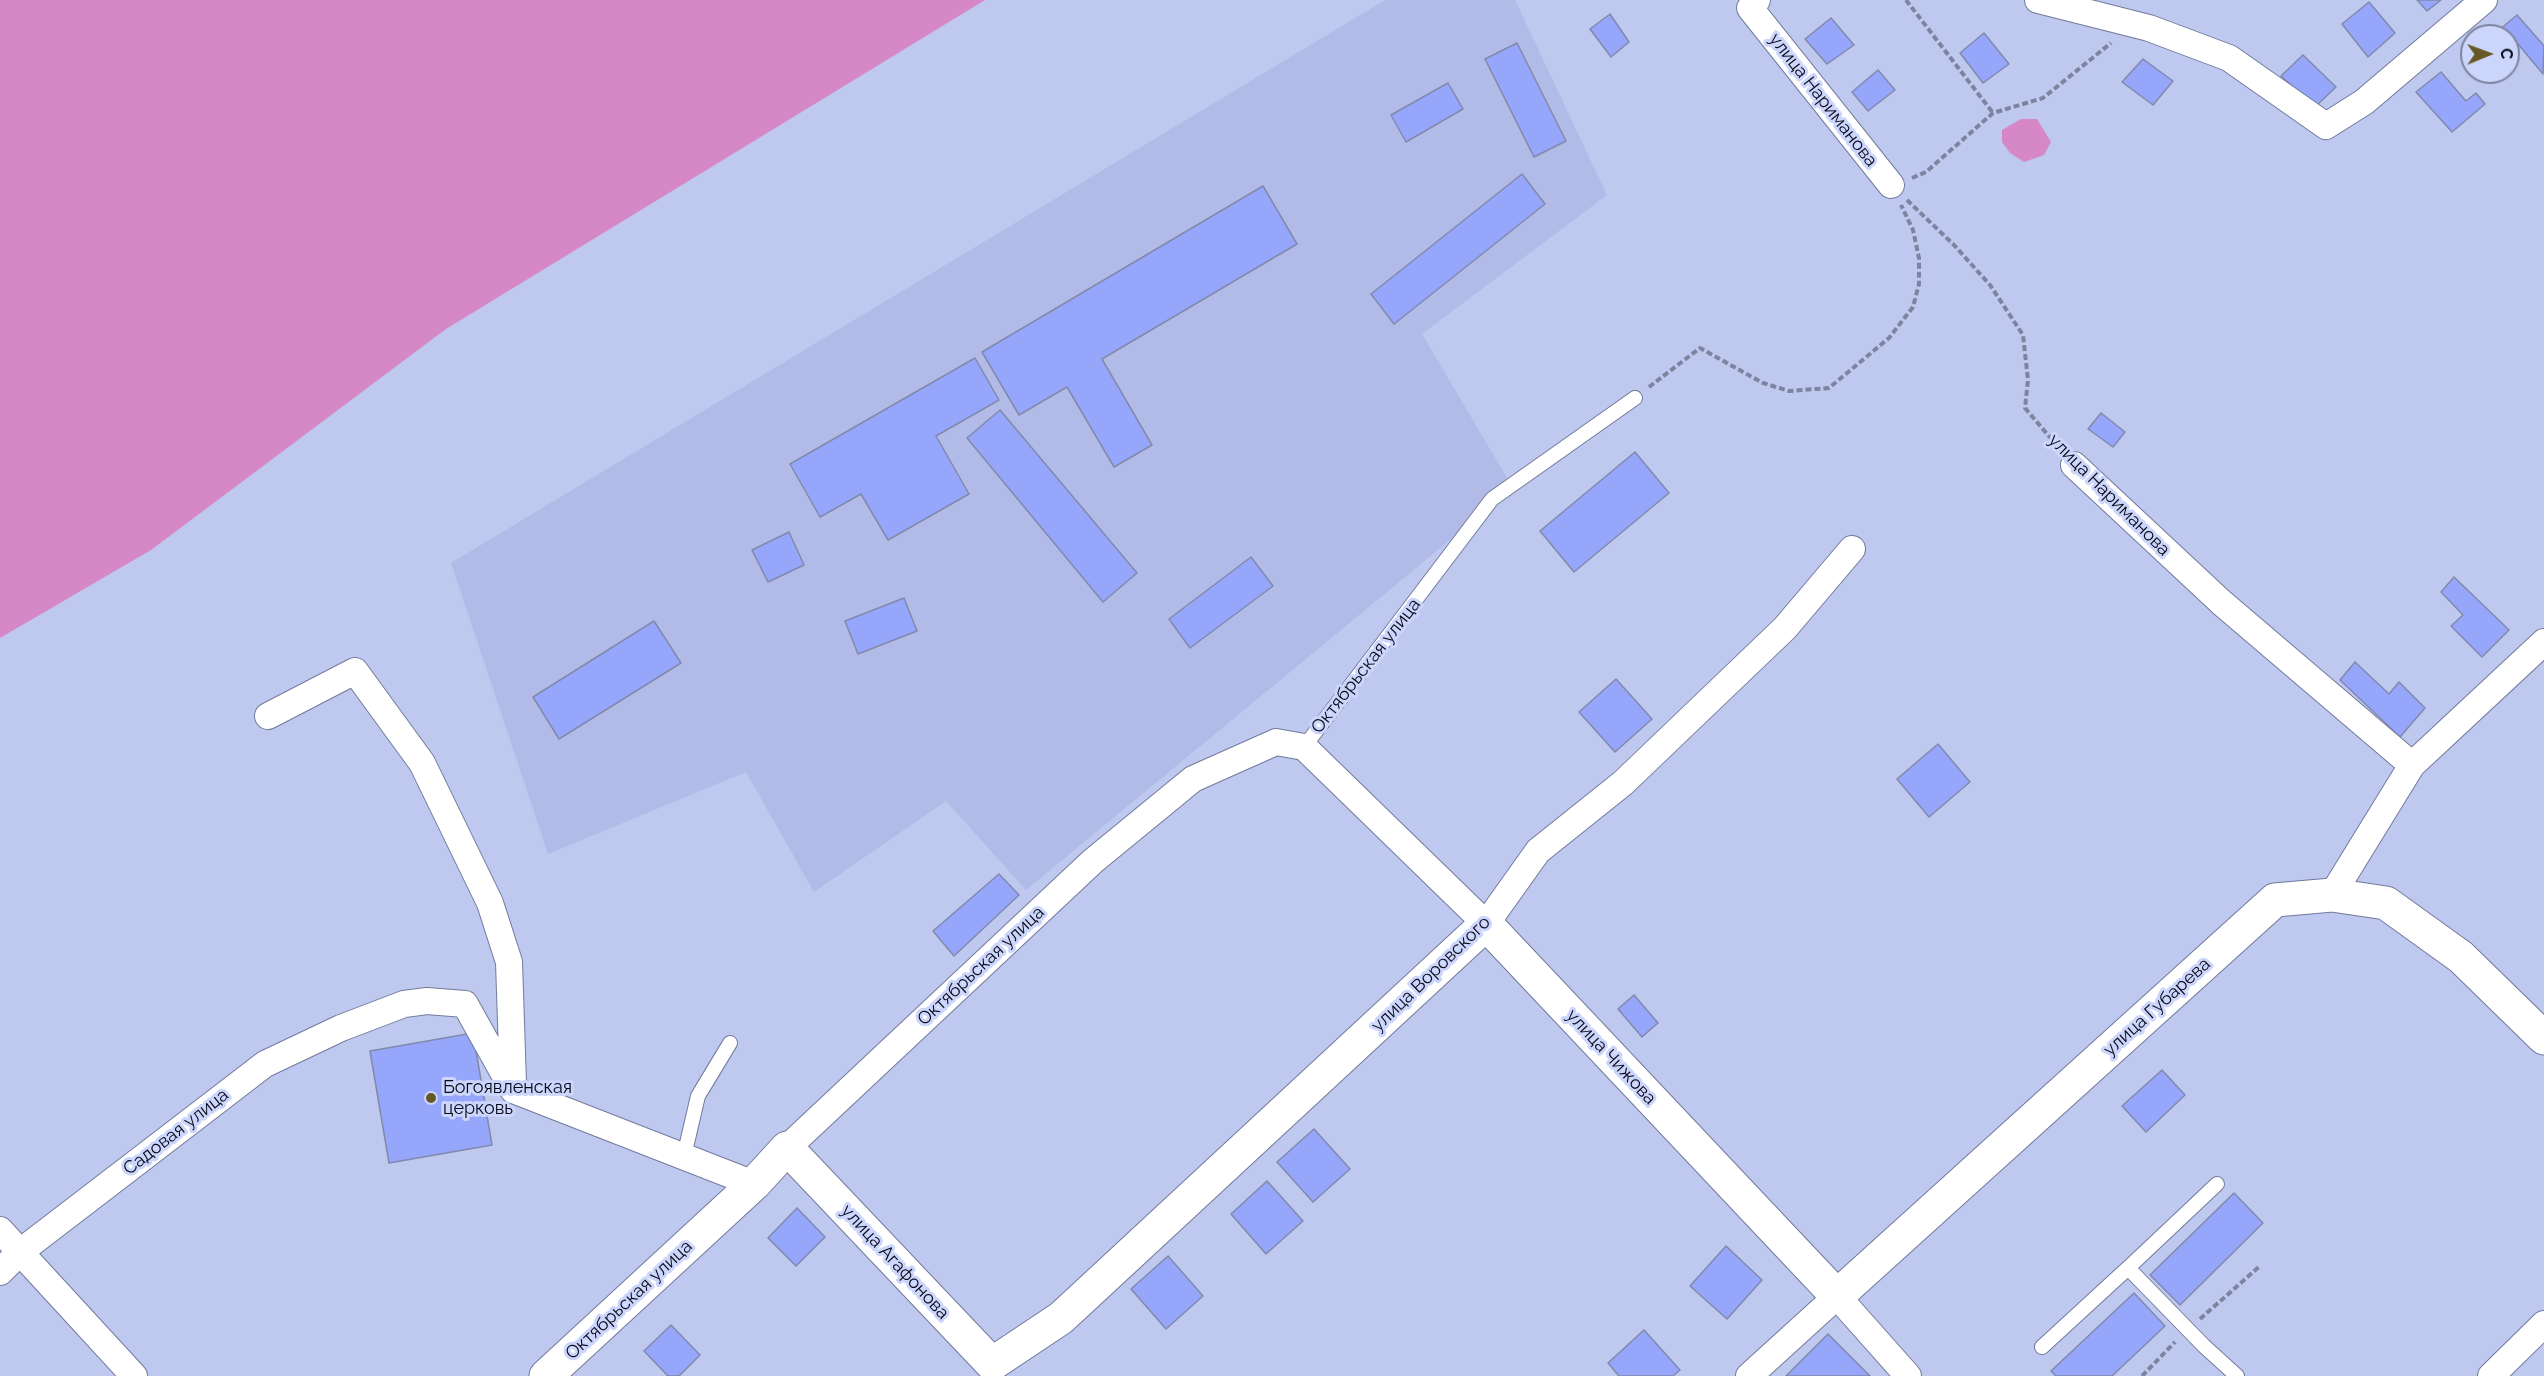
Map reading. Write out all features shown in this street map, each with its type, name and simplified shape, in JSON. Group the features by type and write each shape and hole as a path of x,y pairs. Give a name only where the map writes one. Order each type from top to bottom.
{"street":[{"path":"2038,0 2133,24 2229,58 2326,126 2364,102 2484,0"},
{"name":"улица Нариманова","path":"1753,4 1891,185"},
{"name":"улица Нариманова","path":"2074,465 2222,603 2412,765"},
{"name":"улица Воровского","path":"994,1372 1061,1318 1486,924 1538,851 1623,783 1785,628 1852,549"},
{"path":"2544,642 2412,765 2332,895 2386,903 2461,957 2544,1038"},
{"path":"268,716 355,671 422,763 490,903 508,962 513,1090 754,1184"},
{"name":"Октябрьская улица","path":"546,1376 754,1184 787,1148 1093,861 1193,778 1276,742 1304,747"},
{"name":"улица Чижова","path":"1304,747 1486,924 1837,1296 1908,1376"},
{"name":"улица Губарева","path":"1749,1376 2275,900 2332,895"},
{"name":"Садовая улица","path":"0,1272 20,1252 265,1064 341,1028 404,1004 427,1001 465,1004 513,1090"},
{"name":"улица Агафонова","path":"787,1148 994,1372"},
{"path":"0,1230 134,1376"},
{"path":"2491,1376 2544,1324"}],"lane":[{"name":"Октябрьская улица","path":"1304,747 1492,499 1635,398"},
{"path":"684,1156 698,1096 730,1043"},
{"path":"2042,1347 2217,1184"},
{"path":"2128,1268 2236,1376"}],"path":[{"path":"1906,0 1993,113"},
{"path":"1635,398 1700,348 1763,383 1789,391 1829,388 1849,374 1889,338 1913,307 1919,284 1919,258 1913,230 1891,185 1926,172 1993,113 2043,98 2133,24"},
{"name":"улица Нариманова","path":"1891,185 1954,245 1990,285 2023,335 2028,380 2025,408 2074,465"}],"shaded area":[{"path":"0,0 985,0 446,329 151,550 0,638"},
{"path":"1385,0 1515,0 1607,195 1422,334 1513,488 1026,890 946,801 814,892 746,772 548,854 451,563"},
{"path":"2021,119 2037,119 2051,142 2044,155 2024,162 2010,153 2002,142 2002,130"}],"building":[{"path":"2417,0 2441,0 2427,11"},
{"path":"2369,2 2395,33 2368,57 2342,24"},
{"path":"1610,14 1629,42 1611,57 1590,29"},
{"path":"2517,15 2544,46 2543,74 2520,46 2520,24 2506,24"},
{"path":"1831,18 1854,45 1827,64 1805,39"},
{"path":"1984,33 2009,64 1983,83 1960,53"},
{"path":"1517,43 1566,141 1534,157 1485,59"},
{"path":"2303,55 2336,87 2315,107 2281,76"},
{"path":"2143,59 2173,81 2153,105 2122,82"},
{"path":"1878,70 1895,90 1868,111 1852,92"},
{"path":"2441,72 2466,101 2476,93 2485,104 2452,132 2416,92"},
{"path":"1448,83 1463,109 1406,142 1391,115"},
{"path":"1522,174 1545,204 1394,324 1371,294"},
{"path":"1263,186 1297,244 1102,359 1152,445 1114,467 1067,387 1019,415 982,352"},
{"path":"975,358 999,400 936,436 969,494 888,540 861,494 820,517 790,464"},
{"path":"1000,410 1137,573 1103,602 967,438"},
{"path":"2101,413 2125,432 2113,447 2088,429"},
{"path":"1635,452 1669,493 1574,572 1540,531"},
{"path":"789,532 804,565 768,582 752,550"},
{"path":"1251,557 1273,586 1190,648 1169,619"},
{"path":"2454,577 2509,630 2482,657 2451,626 2463,615 2441,592"},
{"path":"904,598 917,631 858,654 845,621"},
{"path":"654,621 681,663 559,739 533,697"},
{"path":"2355,662 2389,694 2399,682 2425,708 2400,737 2340,680"},
{"path":"1616,679 1652,719 1615,752 1579,712"},
{"path":"1938,744 1970,782 1929,817 1897,779"},
{"path":"999,874 1019,895 954,956 933,931"},
{"path":"1634,995 1658,1023 1642,1037 1618,1009"},
{"name":"Богоявленская церковь","path":"473,1033 492,1145 389,1163 370,1051"},
{"path":"2162,1070 2185,1095 2146,1132 2122,1106"},
{"path":"1314,1129 1350,1169 1313,1202 1277,1162"},
{"path":"1267,1181 1303,1221 1266,1254 1231,1214"},
{"path":"2234,1193 2263,1223 2180,1305 2150,1275"},
{"path":"797,1208 825,1237 796,1266 768,1238"},
{"path":"1726,1246 1762,1280 1727,1319 1690,1286"},
{"path":"1168,1256 1203,1296 1166,1329 1131,1289"},
{"path":"2134,1293 2165,1326 2112,1376 2056,1376 2051,1371"},
{"path":"671,1325 700,1355 679,1376 668,1376 644,1351"},
{"path":"1644,1330 1680,1370 1673,1376 1619,1376 1608,1363"},
{"path":"1828,1334 1870,1376 1786,1376"}],"place":[{"name":"Богоявленская церковь","path":"431,1098"}]}
